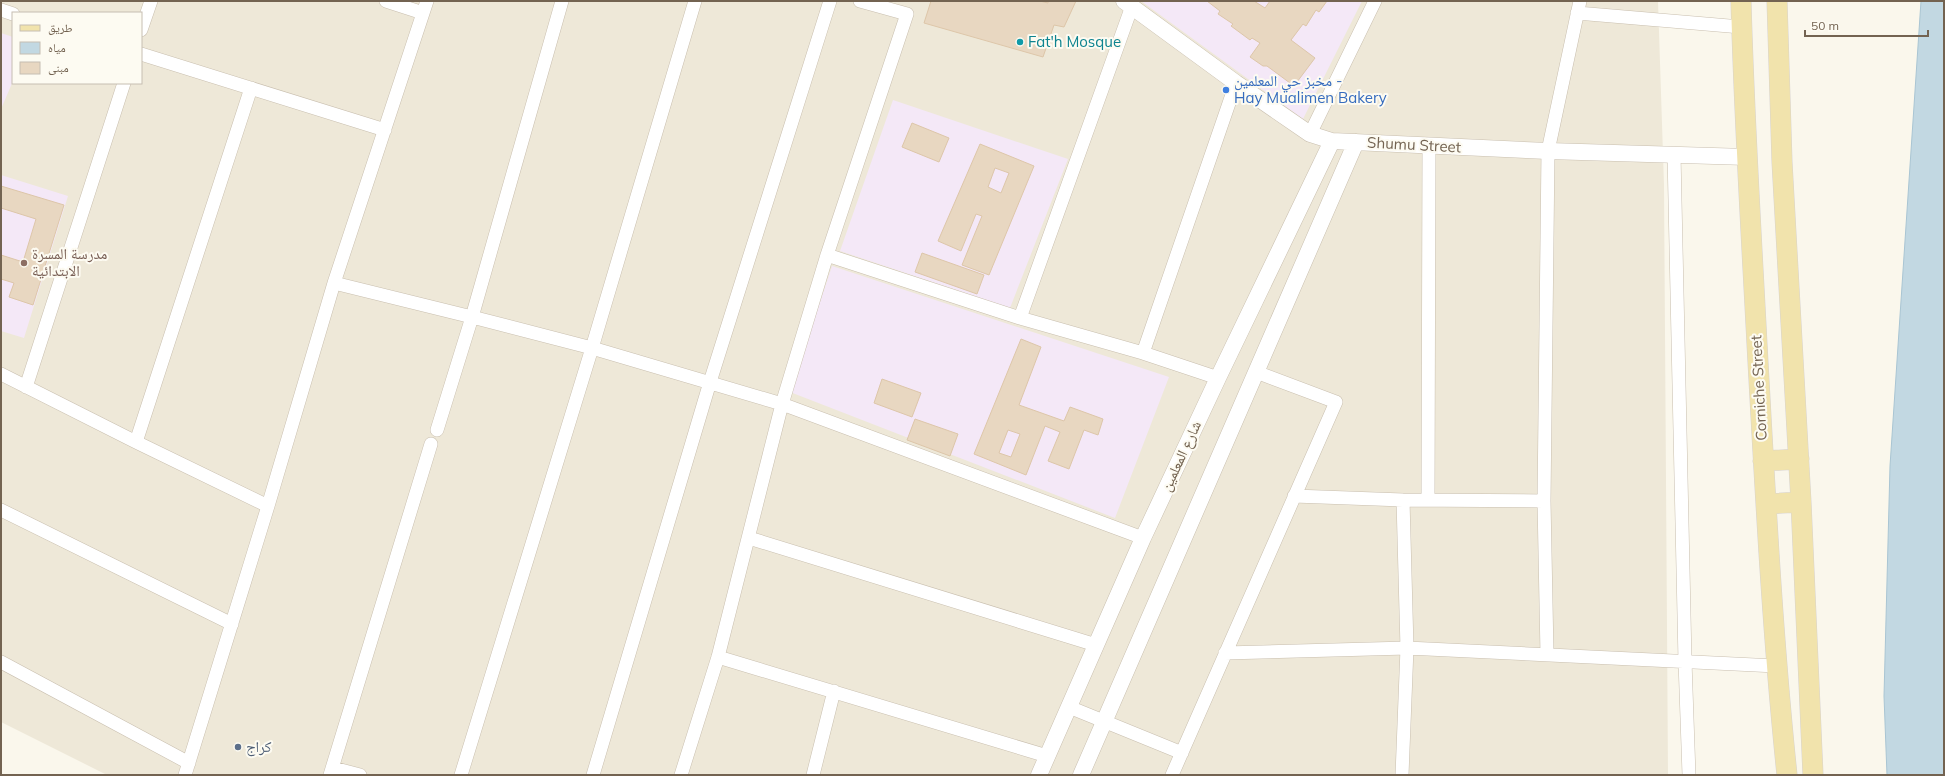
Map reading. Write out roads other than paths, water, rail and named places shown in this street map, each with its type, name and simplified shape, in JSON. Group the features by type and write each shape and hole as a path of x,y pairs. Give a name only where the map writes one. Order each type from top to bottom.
{"main road":[{"name":"Corniche Street","path":"1741,1 1747,157 1763,461 1776,666 1787,775"},
{"path":"1777,1 1782,162 1799,459 1813,775"},
{"path":"1763,461 1799,459"},
{"path":"1766,504 1801,502"}],"street":[{"path":"142,27 150,1"},
{"path":"1,662 187,769 268,506 334,283 425,7 386,1"},
{"path":"437,430 472,317 562,1"},
{"path":"461,775 592,348 695,1"},
{"path":"593,775 710,382 830,1"},
{"path":"681,775 718,657 782,404 827,255 907,14 860,1"},
{"path":"1310,134 1375,1"},
{"path":"1020,318 1128,4"},
{"name":"Shumu Street","path":"1128,4 1236,83 1310,134 1332,141 1548,151 1747,157"},
{"path":"1547,654 1544,501 1548,151 1578,7 1741,27"},
{"path":"1,10 12,14"},
{"path":"142,54 385,130"},
{"path":"1143,353 1236,83"},
{"path":"26,387 124,84"},
{"path":"136,442 251,88"},
{"name":"شارع المعلمين","path":"1039,775 1143,538 1332,141"},
{"path":"1081,775 1356,142"},
{"path":"1428,500 1429,146"},
{"path":"1674,154 1685,661 1689,775"},
{"path":"827,255 1020,318 1143,353 1218,378"},
{"path":"334,283 592,348 782,404 1143,538"},
{"path":"1172,775 1336,402 1256,372"},
{"path":"1,374 268,506"},
{"path":"360,775 332,771 431,444"},
{"path":"1294,496 1403,500 1544,501"},
{"path":"1402,775 1407,648 1403,500"},
{"path":"1,510 232,624"},
{"path":"749,538 1096,645"},
{"path":"1225,652 1407,648 1776,666"},
{"path":"718,657 1047,756"},
{"path":"813,775 834,691"},
{"path":"1069,707 1182,752"}],"water":[{"path":"1921,1 1944,1 1944,775 1887,775 1884,696 1890,466"}],"place":[{"name":"Fat'h Mosque","path":"1020,42"},
{"name":"مخبز حي المعلمين - Hay Mualimen Bakery","path":"1226,90"},
{"name":"مدرسة المسرة الابتدائية","path":"24,263"},
{"name":"كراج","path":"238,747"}]}
